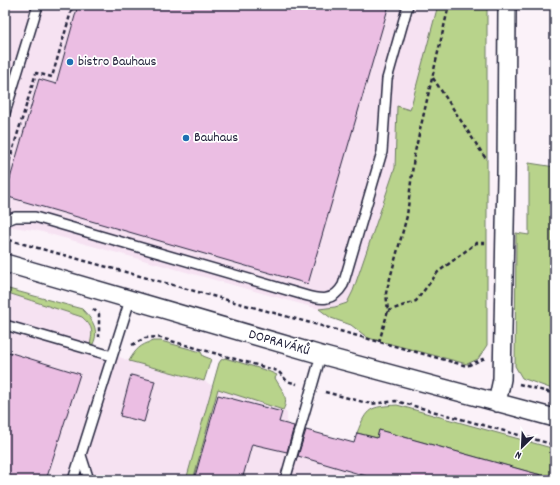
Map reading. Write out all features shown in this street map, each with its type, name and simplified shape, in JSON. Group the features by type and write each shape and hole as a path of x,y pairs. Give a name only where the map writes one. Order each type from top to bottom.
{"street":[{"path":"497,403 502,379 506,176 507,5"},
{"name":"DOPRAVÁKŮ","path":"5,263 321,355 555,418"}],"lane":[{"path":"5,113 38,5"},
{"path":"5,221 15,217 35,217 304,295 316,298 333,297 342,285 382,152 387,79 408,5"},
{"path":"73,480 130,300"},
{"path":"5,325 112,356"},
{"path":"285,480 321,355"},
{"path":"81,455 89,480"}],"path":[{"path":"5,175 36,73 52,77 73,5"},
{"path":"379,342 388,311 386,293 407,216 414,156 449,5"},
{"path":"388,311 416,301 438,272 476,243 492,242"},
{"path":"88,306 99,314 100,333 96,352"},
{"path":"112,356 124,359 132,345 145,338 157,337 278,371 287,381 311,388 371,404 396,401 555,446"},
{"path":"502,379 555,394"}],"shaded area":[{"name":"Bauhaus","path":"5,5 438,5 395,168 353,291 347,303 335,307 319,309 35,230 5,226"},
{"path":"5,292 82,317 90,324 92,331 91,345 129,361 204,381 218,389 283,410 287,413 287,424 279,450 346,469 346,471 366,476 365,480 5,480"}],"green space":[{"path":"438,5 487,5 487,345 478,359 467,364 368,338 351,325 331,318 319,309 335,307 347,303 353,291 395,168 397,106 410,110"},
{"path":"529,163 555,167 555,390 522,378 515,366 516,233 529,235"},
{"path":"5,288 82,309 94,325 96,334 93,344 90,345 92,332 90,326 82,317 5,292"},
{"path":"153,341 161,341 201,352 203,356 211,359 204,381 129,361 139,348"},
{"path":"225,358 277,375 275,378 284,394 286,401 285,406 283,410 218,389 193,480 186,480 219,363"},
{"path":"397,405 555,449 555,479 379,430 377,438 357,433 367,413 371,410 375,408"}],"building":[{"name":"Bauhaus","path":"78,5 389,5 308,284 5,196 39,79 56,84"},
{"path":"5,351 80,374 46,480 5,480"},
{"path":"131,375 155,381 144,422 120,416"},
{"path":"218,395 282,412 279,422 294,426 287,452 252,444 242,480 194,480"},
{"path":"306,430 354,443 357,433 377,438 379,430 541,475 540,480 365,480 366,476 298,456"}],"place":[{"name":"bistro Bauhaus","path":"70,62"},
{"name":"Bauhaus","path":"186,138"}]}
